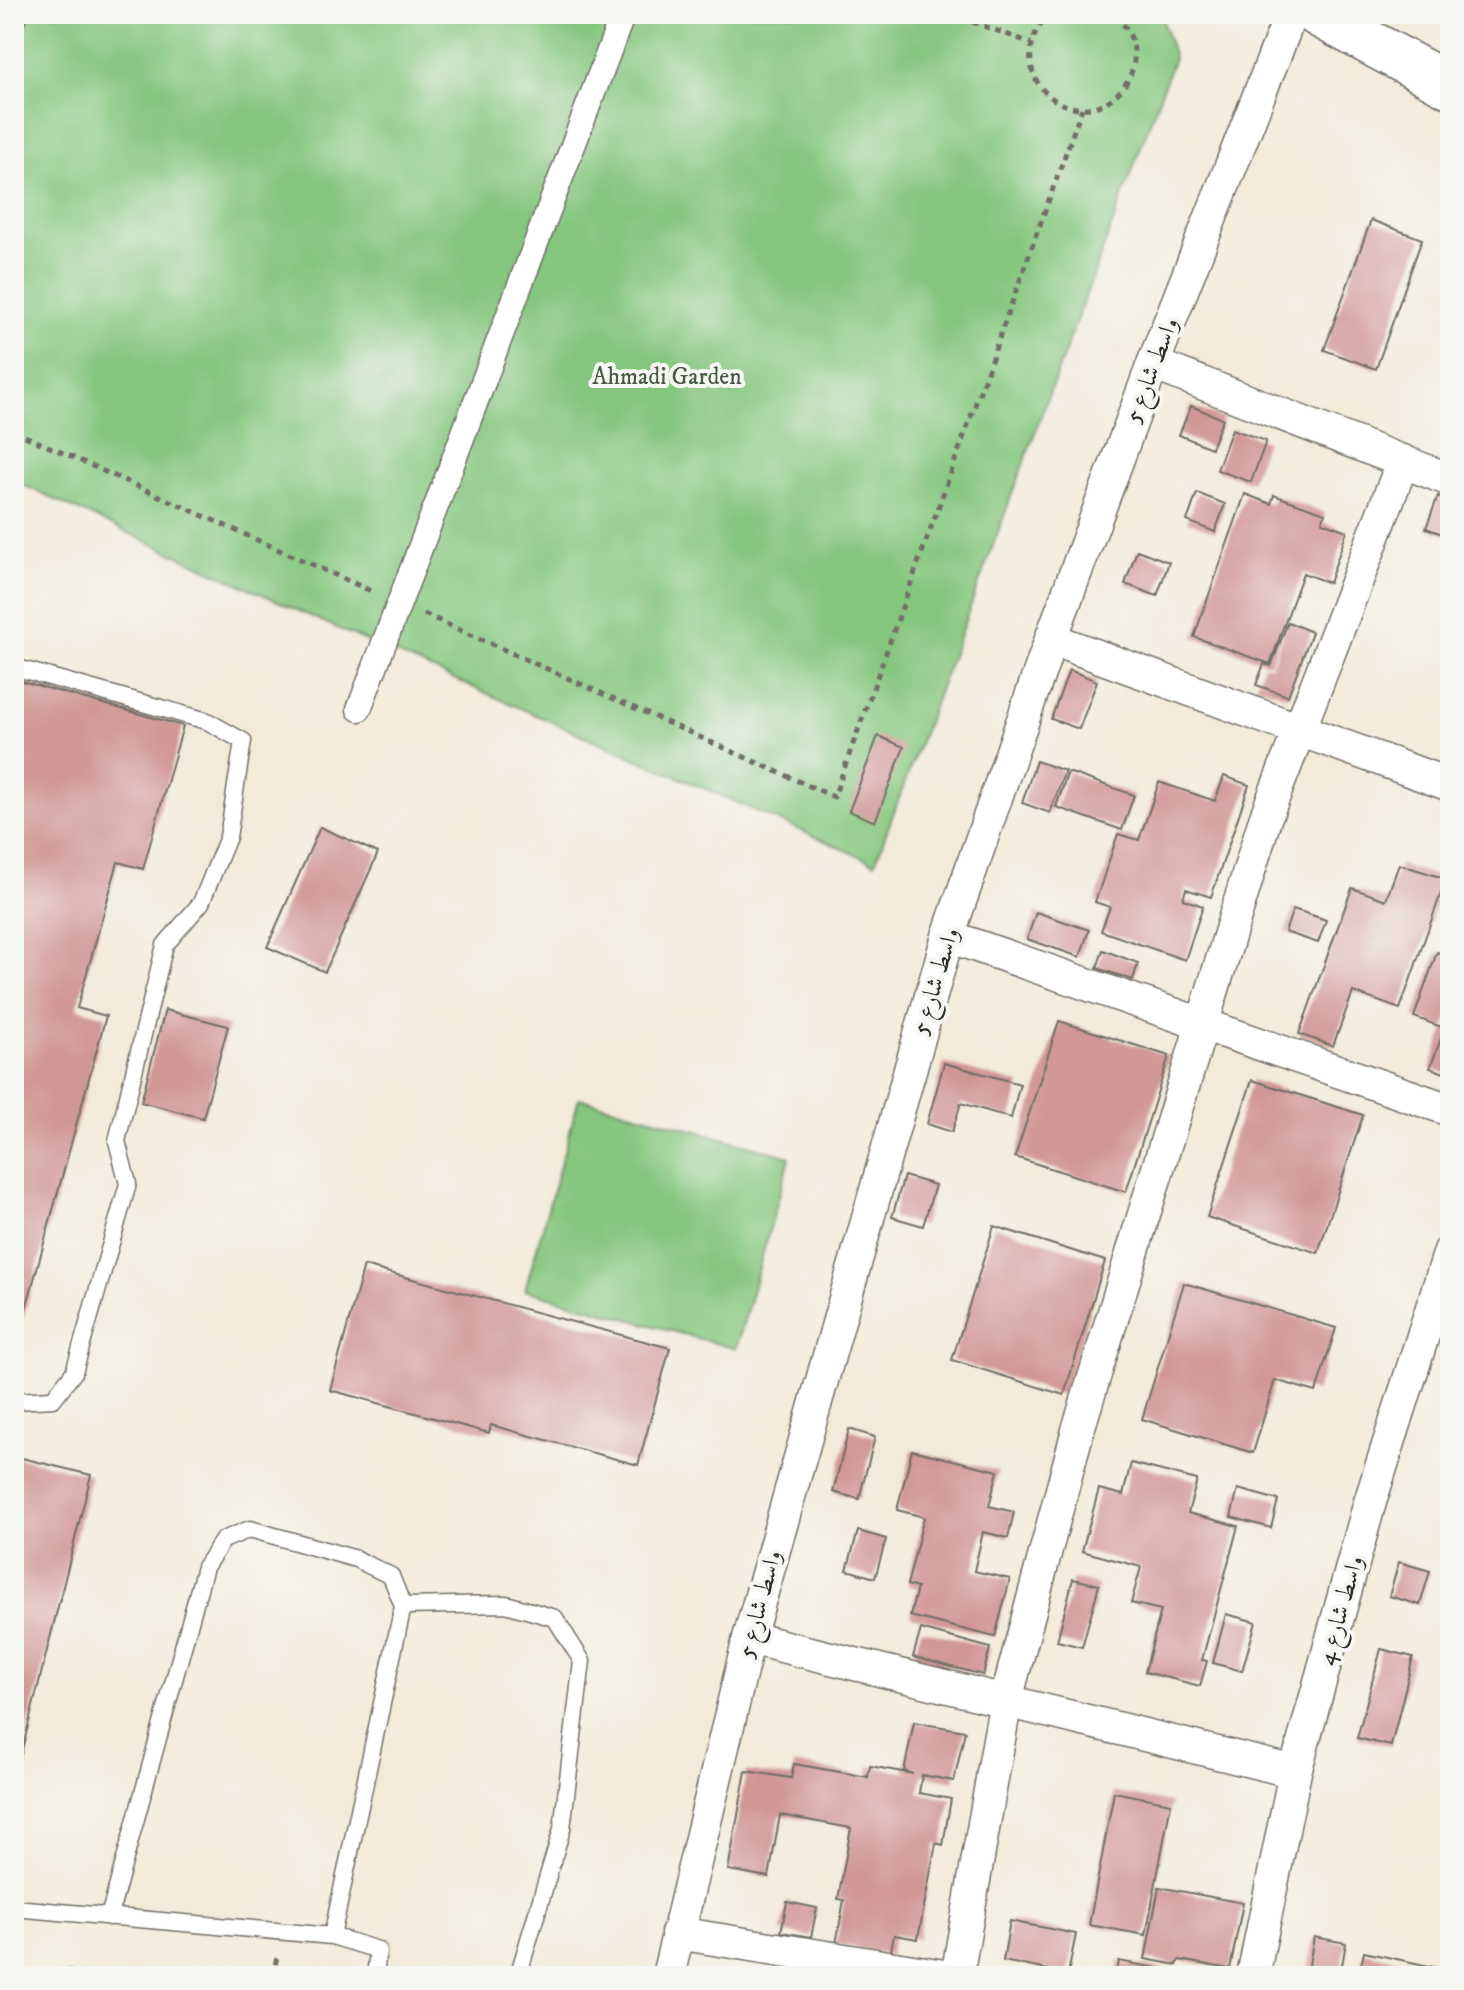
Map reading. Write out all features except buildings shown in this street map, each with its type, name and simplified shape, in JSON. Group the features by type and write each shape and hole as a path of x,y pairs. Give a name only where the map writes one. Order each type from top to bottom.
{"main road":[{"path":"1317,14 1450,86"}],"street":[{"path":"359,709 623,14"},
{"name":"واسط شارع 5","path":"668,1976 749,1638 948,936 1051,639 1153,364 1291,14"},
{"path":"1153,364 1450,480"},
{"path":"957,1976 1006,1700 1078,1430 1199,1025 1265,819 1403,461"},
{"path":"1051,639 1450,785"},
{"path":"948,936 1450,1110"},
{"name":"واسط شارع 4","path":"1253,1976 1295,1772 1370,1502 1450,1251"},
{"path":"749,1638 1295,1772"},
{"path":"677,1933 944,1976"}],"lane":[{"path":"14,667 207,721 243,741 228,837 201,903 165,945 117,1141 128,1184 74,1372 53,1399 14,1401"},
{"path":"109,1917 205,1567 223,1540 250,1529 356,1559 391,1576 403,1606 332,1936"},
{"path":"403,1606 506,1604 555,1618 582,1661 562,1829 518,1976"},
{"path":"14,1908 332,1936 378,1950 375,1976"}],"path":[{"path":"14,45 27,14"},
{"path":"950,14 1031,43"},
{"path":"1052,14 1041,22 1031,43 1031,67 1040,88 1058,103 1082,108 1105,104 1124,89 1134,68 1134,45 1125,23 1113,14"},
{"path":"834,797 1082,108"},
{"path":"19,1976 44,1970 77,1970 89,1976"}],"green space":[{"name":"Ahmadi Garden","path":"14,14 1161,14 1174,58 875,863 330,625 14,481"},
{"path":"579,1098 790,1157 736,1349 525,1290"}]}
